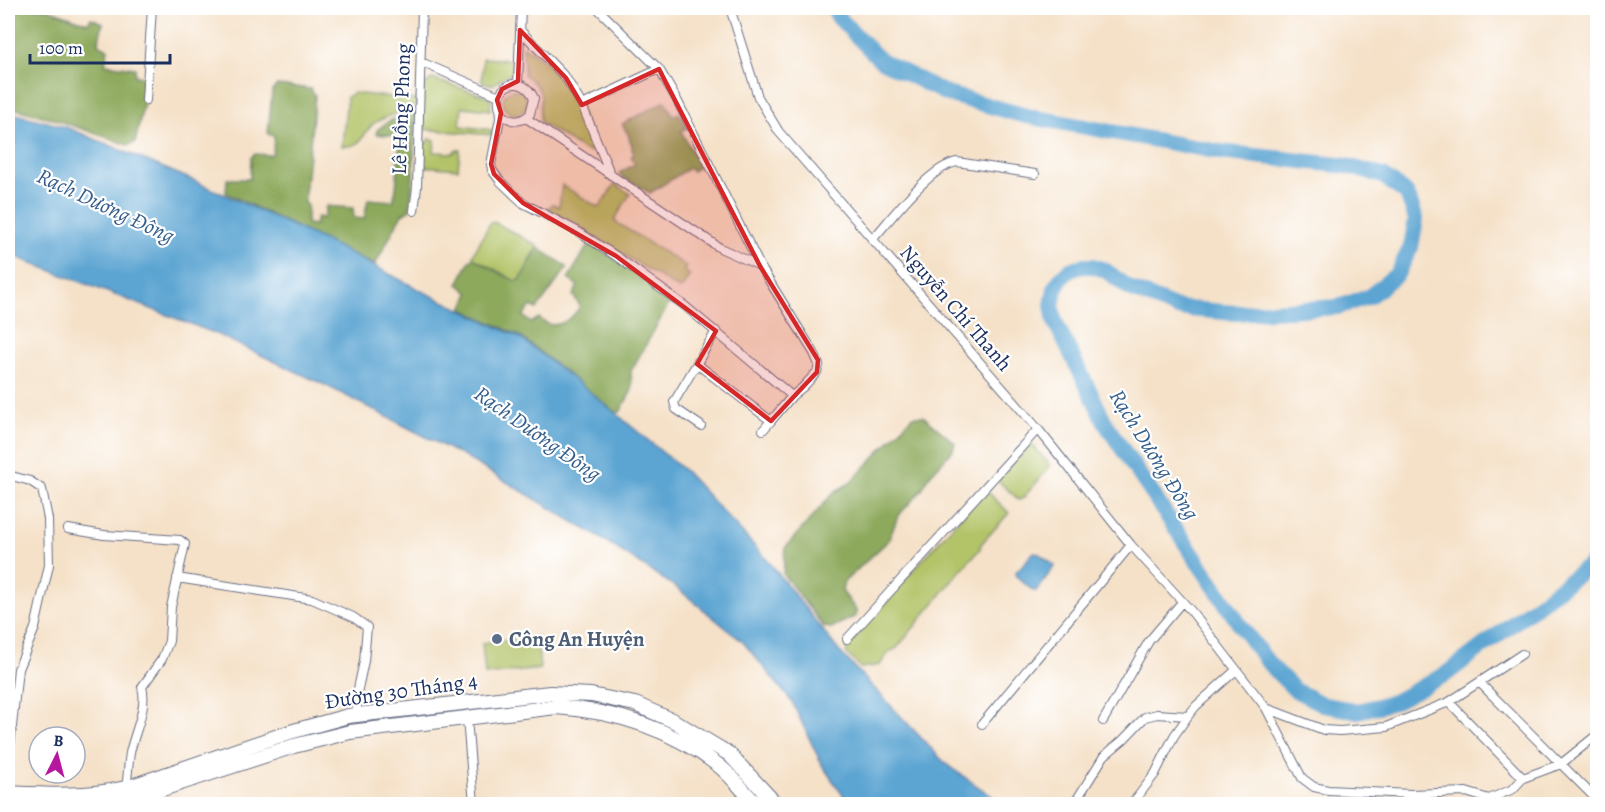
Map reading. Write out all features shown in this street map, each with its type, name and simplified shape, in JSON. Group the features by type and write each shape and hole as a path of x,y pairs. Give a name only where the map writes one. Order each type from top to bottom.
{"main road":[{"name":"Đường 30 Tháng 4","path":"10,797 128,793 294,746 361,731 467,718 591,695 635,704 674,721 729,754 776,804"},
{"name":"Đường 30 Tháng 4","path":"106,804 128,793 290,732 358,715 556,700 628,718 676,738 719,766 756,804"},
{"path":"358,715 361,731"},
{"path":"719,766 729,754"}],"street":[{"path":"146,100 152,8"},
{"name":"Lê Hồng Phong","path":"414,211 417,187 422,8"},
{"path":"518,84 521,8"},
{"path":"597,8 659,69 677,100 760,266 818,360 817,372 792,396 763,430"},
{"name":"Nguyễn Chí Thanh","path":"730,8 758,97 779,132 1038,429 1131,545 1192,612 1235,671 1266,708"},
{"path":"520,30 566,78 582,105 610,174"},
{"path":"421,62 499,96"},
{"path":"582,105 659,69"},
{"path":"518,84 528,89 534,98 532,111 526,118 519,121 509,120 501,113 498,106 499,96 506,87 518,84"},
{"path":"501,113 491,164 494,174 522,203 577,231 616,256 716,331 792,396"},
{"path":"526,118 720,248 760,266"},
{"path":"872,240 919,188 950,163 957,162 1035,174"},
{"path":"701,426 676,409 674,402 716,331"},
{"path":"697,364 771,421"},
{"path":"847,639 1038,429"},
{"path":"8,475 30,481 42,489 48,519 49,555 47,576 35,628 18,669 9,755 10,797"},
{"path":"68,529 104,535 183,541 185,547 171,607 168,640 162,659 142,687 144,693 140,718 130,754 128,793"},
{"path":"982,724 1131,545"},
{"path":"177,578 312,599 367,627 364,661 356,698 358,715"},
{"path":"1103,721 1149,641 1182,602"},
{"path":"1266,708 1312,727 1340,731 1386,727 1449,702 1522,654"},
{"path":"1132,804 1155,774 1173,736 1188,716 1235,671"},
{"path":"1480,683 1598,801"},
{"path":"1449,702 1523,778"},
{"path":"1266,708 1302,778 1314,787 1328,790 1411,794 1466,792 1489,799 1513,789 1523,778 1560,764 1598,734"},
{"path":"1074,804 1104,756 1145,717 1158,714 1188,716"},
{"path":"467,718 474,804"}],"highlighted area":[{"path":"520,30 566,78 582,105 659,69 760,266 818,360 817,372 771,421 697,364 716,331 616,256 523,203 494,174 491,164 501,113 497,100 502,89 518,81"}],"green space":[{"path":"8,8 23,10 24,8 45,8 88,23 91,18 103,23 98,44 108,49 105,64 135,68 135,76 144,77 144,103 135,143 128,145 54,119 8,107"},
{"path":"523,47 545,62 563,82 589,135 590,152 541,123 540,92 524,74"},
{"path":"483,58 513,60 512,74 493,85 482,82"},
{"path":"432,79 489,97 490,110 462,107 460,126 492,130 492,135 422,129 422,94 427,83"},
{"path":"277,85 311,89 315,96 304,203 307,205 307,224 315,225 317,217 324,218 326,206 353,208 354,218 364,219 368,199 393,201 400,138 399,136 376,134 377,130 411,111 415,113 410,209 402,214 375,265 226,193 227,179 250,179 251,158 254,154 271,155 273,153 274,136 268,134 272,91"},
{"path":"515,90 523,94 527,102 523,110 515,114 507,110 503,102 507,94"},
{"path":"353,93 416,100 417,105 374,123 357,143 342,146 347,97"},
{"path":"665,101 674,116 679,113 687,128 681,131 700,166 692,171 689,168 650,193 619,173 635,164 631,157 634,154 632,145 622,124"},
{"path":"428,139 435,140 434,152 454,153 455,150 460,150 458,169 421,166 422,142 427,143"},
{"path":"615,184 630,194 614,221 686,266 684,271 690,275 682,288 679,289 548,208 553,204 559,207 562,185 599,208"},
{"path":"494,222 538,246 520,280 515,281 473,258 490,223"},
{"path":"592,245 667,296 669,304 631,371 632,390 620,412 616,413 520,336 462,309 469,293 458,284 473,258 515,281 520,280 538,248 567,268 537,309 531,306 523,316 531,323 539,318 550,324 562,323 580,306 573,295 578,286 568,279 587,247"},
{"path":"913,416 923,416 955,443 953,450 898,516 889,540 844,582 842,591 856,610 856,616 831,628 824,627 783,574 785,548 834,492 850,483"},
{"path":"1031,443 1049,464 1049,468 1019,500 997,480"},
{"path":"988,492 1009,513 897,648 889,652 880,665 861,668 847,654 846,646 981,494"},
{"path":"537,637 540,669 485,675 482,643"}],"water":[{"path":"8,112 66,127 190,179 324,240 422,291 519,337 594,395 686,472 769,562 839,651 946,764 1003,804 849,804 822,765 792,702 743,642 677,588 607,542 463,456 329,387 214,333 8,254"},
{"path":"1034,552 1055,566 1036,591 1016,576 1016,572"}],"waterway":[{"name":"Rạch Dương Đông","path":"834,8 838,17 880,60 947,94 1026,116 1220,152 1347,166 1383,176 1407,194 1416,219 1411,247 1397,274 1370,296 1338,307 1235,313 1177,308 1130,289 1105,270 1093,266 1082,266 1070,270 1061,278 1055,289 1052,306 1055,322 1107,426 1242,628 1270,665 1295,690 1324,705 1358,711 1394,702 1446,674 1598,559"}],"place":[{"name":"Công An Huyện","path":"497,639"}]}
